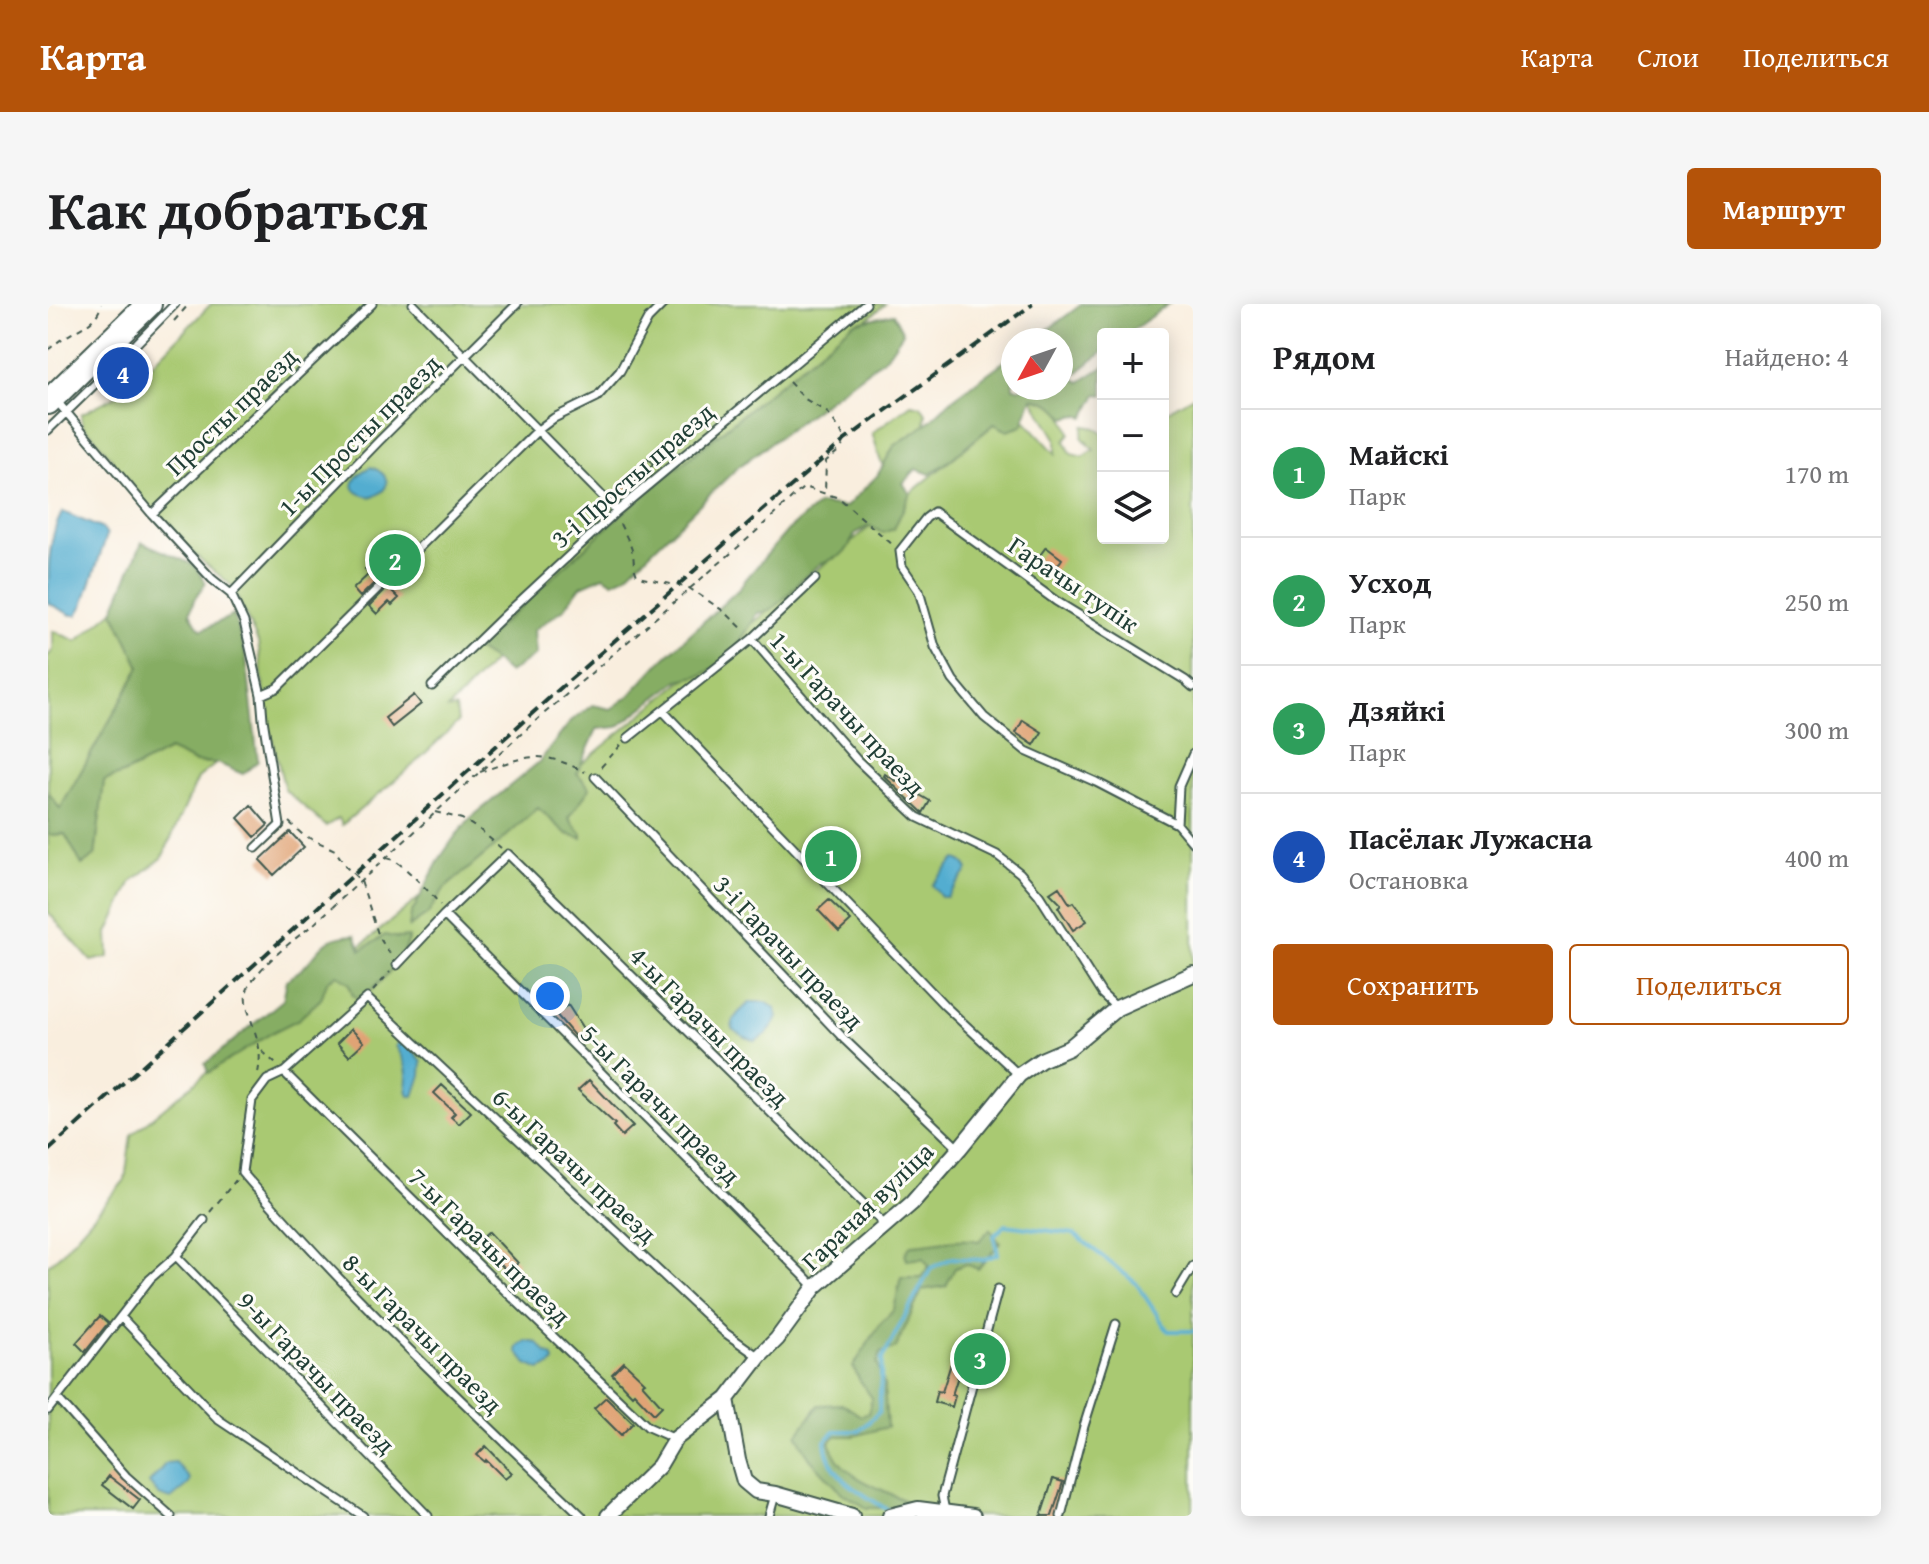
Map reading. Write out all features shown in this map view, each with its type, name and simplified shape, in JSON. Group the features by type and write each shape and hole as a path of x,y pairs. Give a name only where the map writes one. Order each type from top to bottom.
{"main road":[{"path":"53,397 128,304"},
{"path":"53,397 149,304"}],"street":[{"name":"Гарачая вуліца","path":"608,1516 659,1466 675,1439 727,1399 815,1287 912,1203 1019,1075 1041,1060 1069,1048 1117,1008 1193,974"},
{"path":"727,1399 744,1481 756,1491 852,1516"},
{"path":"890,1516 918,1509 973,1516"}],"lane":[{"path":"48,430 53,397 175,304"},
{"name":"Просты праезд","path":"152,514 372,304"},
{"path":"413,304 617,511"},
{"name":"1-ы Просты праезд","path":"231,594 517,304"},
{"path":"261,695 277,688 538,430 554,418 597,397 620,371 648,319 663,304"},
{"name":"3-і Просты праезд","path":"432,686 617,511 866,304"},
{"path":"53,397 152,514 212,579 231,594 244,622 261,695 280,825 256,848"},
{"name":"Гарачы тупік","path":"900,551 934,512 1056,601 1193,687"},
{"path":"900,551 902,566 919,591 935,647 953,680 984,717 1026,751 1096,782 1177,824 1193,843"},
{"path":"628,738 752,639 815,579"},
{"name":"1-ы Гарачы праезд","path":"752,639 857,760 917,817 997,855 1020,873 1039,895 1102,994 1117,1008"},
{"path":"663,711 945,1006 1019,1075"},
{"path":"1177,824 1179,786 1193,754"},
{"name":"3-і Гарачы праезд","path":"595,777 845,1040 959,1149"},
{"path":"397,965 508,854"},
{"name":"4-ы Гарачы праезд","path":"508,854 885,1225"},
{"name":"5-ы Гарачы праезд","path":"444,915 815,1287"},
{"path":"242,1172 252,1100 267,1080 284,1072 367,998"},
{"name":"6-ы Гарачы праезд","path":"367,998 724,1332 759,1357"},
{"name":"7-ы Гарачы праезд","path":"284,1072 648,1427 675,1439"},
{"name":"8-ы Гарачы праезд","path":"242,1172 288,1225 422,1361 582,1516"},
{"path":"48,1410 150,1279 176,1256 204,1220"},
{"name":"9-ы Гарачы праезд","path":"176,1256 428,1516"},
{"path":"1176,1294 1193,1266"},
{"path":"945,1511 942,1496 998,1289"},
{"path":"121,1317 219,1420 363,1516"},
{"path":"1061,1516 1084,1426 1116,1324"},
{"path":"58,1399 126,1476 171,1516"},
{"path":"769,1516 775,1494"}],"path":[{"path":"48,350 101,314 101,304"},
{"path":"781,374 805,399 828,413 845,440 841,449 826,461 825,493"},
{"path":"252,1100 261,1050 245,994 252,981 285,946 314,924 479,772 804,487 839,498 900,551"},
{"path":"617,511 634,554 634,573 638,577 689,588 725,612 752,639"},
{"path":"479,772 537,757 569,764 595,777 602,764 628,738"},
{"path":"435,812 462,819 508,854"},
{"path":"278,813 303,835 335,850 361,881 379,937 397,965 367,998"},
{"path":"385,858 397,861 407,869 423,888 438,899 444,915"},
{"path":"261,1050 284,1072"},
{"path":"204,1220 242,1172"}],"green space":[{"path":"211,304 885,304 620,529 448,709 456,708 458,722 342,825 339,818 326,826 285,790 267,718 258,642 232,586 169,533 82,425 81,414 127,390"},
{"path":"1082,304 1169,304 1135,328 1097,328 1097,357 1073,376 1073,328 1050,328"},
{"path":"893,314 903,333 887,356 737,468 626,576 613,582 604,576 581,586 564,609 534,630 536,655 509,673 475,648 628,508 854,323"},
{"path":"1001,364 1001,400 1031,400 1022,426 1008,431 994,424 930,474 916,469 903,483 910,494 894,529 883,533 869,526 855,534 840,556 820,564 770,611 758,613 730,658 702,675 679,680 618,727 597,729 577,773 590,788 569,818 582,838 567,834 538,808 444,889 428,914 409,927 411,914 440,858 472,817 539,762 571,721 593,705 611,709 629,696 663,659 740,588 788,530 819,504 846,507 877,476 894,446 925,425 954,398"},
{"path":"1097,371 1097,394 1085,417 1065,418 1051,404 1039,400 1073,400 1073,378 1080,382"},
{"path":"1193,396 1193,1516 48,1516 48,1265 125,1180 131,1135 1014,408 1056,454 1056,438 1033,400 1047,402 1061,413 1070,433 1065,441 1071,454 1083,457 1094,450 1082,437 1084,426 1097,429 1097,544 1169,544 1169,410"},
{"path":"911,404 921,406 926,413 925,425 894,446 883,466 872,433"},
{"path":"142,542 194,565 206,583 194,600 190,613 202,630 234,615 246,656 258,761 243,774 217,763 195,762 169,750 104,781 95,856 82,865 65,834 48,835 48,792 60,809 140,667 113,611"},
{"path":"113,611 140,667 60,809 48,792 48,656 53,650 53,631 77,641"},
{"path":"169,750 195,762 217,763 198,778 162,858 132,881 108,933 109,957 91,961 48,912 48,835 65,834 82,864 95,856 104,781"},
{"path":"355,935 361,950 385,935 409,937 403,955 363,999 353,996 349,983 337,974 327,982 321,999 299,1019 208,1073 205,1064 283,1000 287,980 303,968 324,944 335,938"},
{"path":"990,1229 1000,1243 978,1269 966,1264 955,1268 946,1286 922,1290 896,1348 880,1353 877,1364 884,1385 887,1427 854,1436 835,1436 829,1443 838,1459 861,1480 907,1502 911,1516 895,1508 867,1508 842,1493 810,1459 797,1435 819,1405 843,1404 861,1416 868,1413 872,1398 853,1367 881,1323 894,1310 901,1277 921,1277 929,1266 923,1258 907,1260 905,1254 911,1245 953,1240 979,1241"}],"water":[{"path":"371,467 382,473 387,481 384,489 373,497 361,494 353,486 359,474"},
{"path":"63,512 103,529 107,535 77,615 48,603 52,543"},
{"path":"955,859 963,862 968,870 947,897 941,897 932,885"},
{"path":"750,1002 766,1002 776,1009 778,1018 767,1034 755,1041 732,1029 735,1017"},
{"path":"398,1042 407,1044 422,1061 414,1096 408,1093 407,1070 396,1046"},
{"path":"526,1341 538,1343 553,1357 552,1365 540,1370 527,1364 517,1351"},
{"path":"175,1462 190,1479 189,1484 171,1499 159,1495 149,1483 166,1463"}],"building":[{"path":"648,459 653,465 648,470 650,472 626,491 620,484"},
{"path":"403,543 409,549 360,597 353,589 369,574 365,569 378,556 383,562"},
{"path":"1046,547 1062,559 1049,578 1032,566"},
{"path":"388,587 399,598 392,605 389,602 377,614 369,606"},
{"path":"414,695 421,704 392,727 385,718"},
{"path":"1023,720 1042,732 1034,745 1016,733"},
{"path":"884,776 896,781 899,777 908,788 930,801 923,813"},
{"path":"251,805 268,825 255,837 238,818"},
{"path":"290,832 304,847 274,875 260,860"},
{"path":"1059,887 1087,921 1073,930 1058,907 1061,904 1050,893"},
{"path":"829,900 851,921 839,932 818,910"},
{"path":"568,1005 584,1030 576,1038 555,1013"},
{"path":"351,1029 364,1042 349,1056 337,1043"},
{"path":"589,1080 633,1126 622,1136 613,1126 615,1124 578,1090"},
{"path":"442,1085 471,1112 459,1124 451,1117 455,1113 434,1093"},
{"path":"489,1232 518,1263 508,1272 495,1259 499,1256 481,1239"},
{"path":"100,1316 108,1323 85,1352 76,1343"},
{"path":"955,1351 965,1354 952,1395 955,1396 952,1407 934,1402 937,1391 942,1392"},
{"path":"624,1362 645,1382 642,1384 662,1406 654,1414 612,1374"},
{"path":"606,1397 633,1423 621,1435 594,1408"},
{"path":"486,1446 512,1473 505,1479 477,1455"},
{"path":"109,1476 140,1500 133,1509 102,1485"},
{"path":"1053,1479 1063,1482 1052,1516 1041,1516"}],"waterway":[{"path":"889,1511 839,1474 827,1454 825,1441 836,1431 859,1431 879,1412 882,1359 931,1268 952,1258 983,1260 998,1254 994,1236 1005,1225 1074,1234 1136,1283 1168,1331 1193,1331"}],"railway":[{"path":"48,1151 547,700 769,505 845,440 1033,304"}],"place":[{"name":"Пасёлак Лужасна","path":"123,373"},
{"name":"Усход","path":"395,560"},
{"name":"Майскі","path":"831,856"},
{"name":"Дзяйкі","path":"980,1359"}]}
